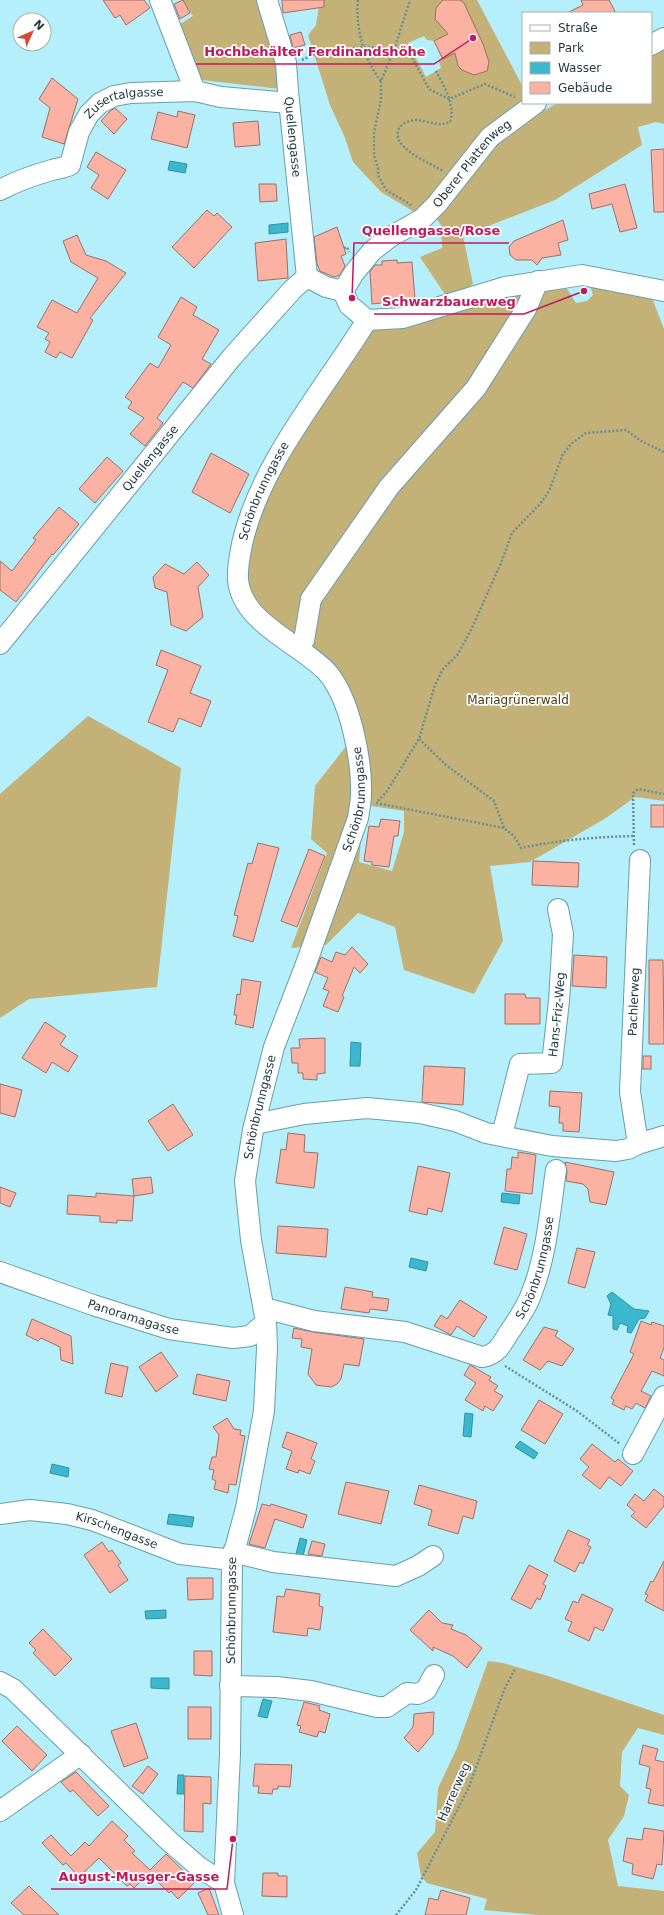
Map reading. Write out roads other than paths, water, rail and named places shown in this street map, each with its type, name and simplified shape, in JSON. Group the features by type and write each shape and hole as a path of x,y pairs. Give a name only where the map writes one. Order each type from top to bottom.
{"street":[{"path":"160,0 195,90"},
{"name":"Quellengasse","path":"0,644 232,357 293,289 307,277 286,64 267,0"},
{"path":"652,44 664,38"},
{"name":"Zusertalgasse","path":"0,190 17,180 70,165 79,132 89,114 100,103 114,96 130,93 195,90 220,97 289,103"},
{"name":"Oberer Plattenweg","path":"343,291 354,272 372,251 390,237 422,219 426,215 458,179 490,137 522,104"},
{"path":"307,277 326,287 343,291 349,305 367,320 403,318 505,287 582,275 664,291"},
{"path":"299,649 304,640 311,599 389,488 476,388 526,309 538,281"},
{"name":"Schönbrunngasse","path":"233,1915 224,1883 230,1754 233,1556 246,1508 264,1411 267,1348 265,1315 251,1240 245,1181 255,1124 274,1047 306,964 358,818 362,796 361,773 349,714 327,673 299,649 267,626 252,612 244,599 238,580 239,559 247,524 261,490 294,430 332,375 367,320"},
{"name":"Pachlerweg","path":"637,856 630,1092 638,1144"},
{"name":"Hans-Friz-Weg","path":"502,1136 520,1064 552,1064 559,1001 563,934 558,909"},
{"path":"255,1124 304,1114 367,1108 420,1113 455,1121 486,1133 552,1146 616,1151 628,1149 638,1144 664,1136"},
{"name":"Schönbrunngasse","path":"265,1315 405,1332 482,1357 490,1356 497,1351 514,1326 532,1292 544,1248 556,1170"},
{"name":"Panoramagasse","path":"0,1272 93,1305 169,1329 233,1338 250,1336 265,1315"},
{"path":"633,1454 664,1396"},
{"name":"Kirschengasse","path":"0,1514 30,1510 67,1514 92,1520 180,1554 233,1556 396,1576 418,1566 433,1556"},
{"path":"230,1686 276,1687 311,1691 377,1707 387,1707 407,1693 418,1694 426,1690 434,1675"},
{"path":"0,1682 13,1689 169,1841 199,1867 224,1883"},
{"path":"0,1811 81,1754"}],"water":[{"path":"170,161 187,164 185,173 168,170"},
{"path":"288,223 288,232 269,234 269,225"},
{"path":"351,1042 361,1043 360,1066 350,1066"},
{"path":"502,1193 520,1195 519,1204 501,1202"},
{"path":"411,1258 428,1262 426,1271 409,1267"},
{"path":"612,1292 634,1309 649,1311 645,1318 639,1319 631,1333 627,1332 628,1326 620,1323 617,1330 613,1329 613,1316 608,1315 611,1304 607,1296"},
{"path":"465,1413 473,1414 471,1437 463,1436"},
{"path":"520,1441 538,1453 534,1459 515,1447"},
{"path":"52,1464 69,1468 68,1477 50,1473"},
{"path":"169,1514 194,1517 192,1527 167,1524"},
{"path":"300,1538 307,1540 303,1556 296,1554"},
{"path":"166,1610 166,1618 146,1619 145,1611"},
{"path":"151,1678 169,1678 169,1689 151,1688"},
{"path":"263,1699 272,1701 267,1718 258,1716"},
{"path":"178,1775 184,1775 184,1794 177,1794"}],"place":[{"name":"Hochbehälter Ferdinandshöhe","path":"473,38"},
{"name":"Schwarzbauerweg","path":"584,291"},
{"name":"Quellengasse/Rose","path":"352,298"},
{"name":"August-Musger-Gasse","path":"233,1839"}],"park label":[{"name":"Mariagrünerwald","path":"518,700"}]}
